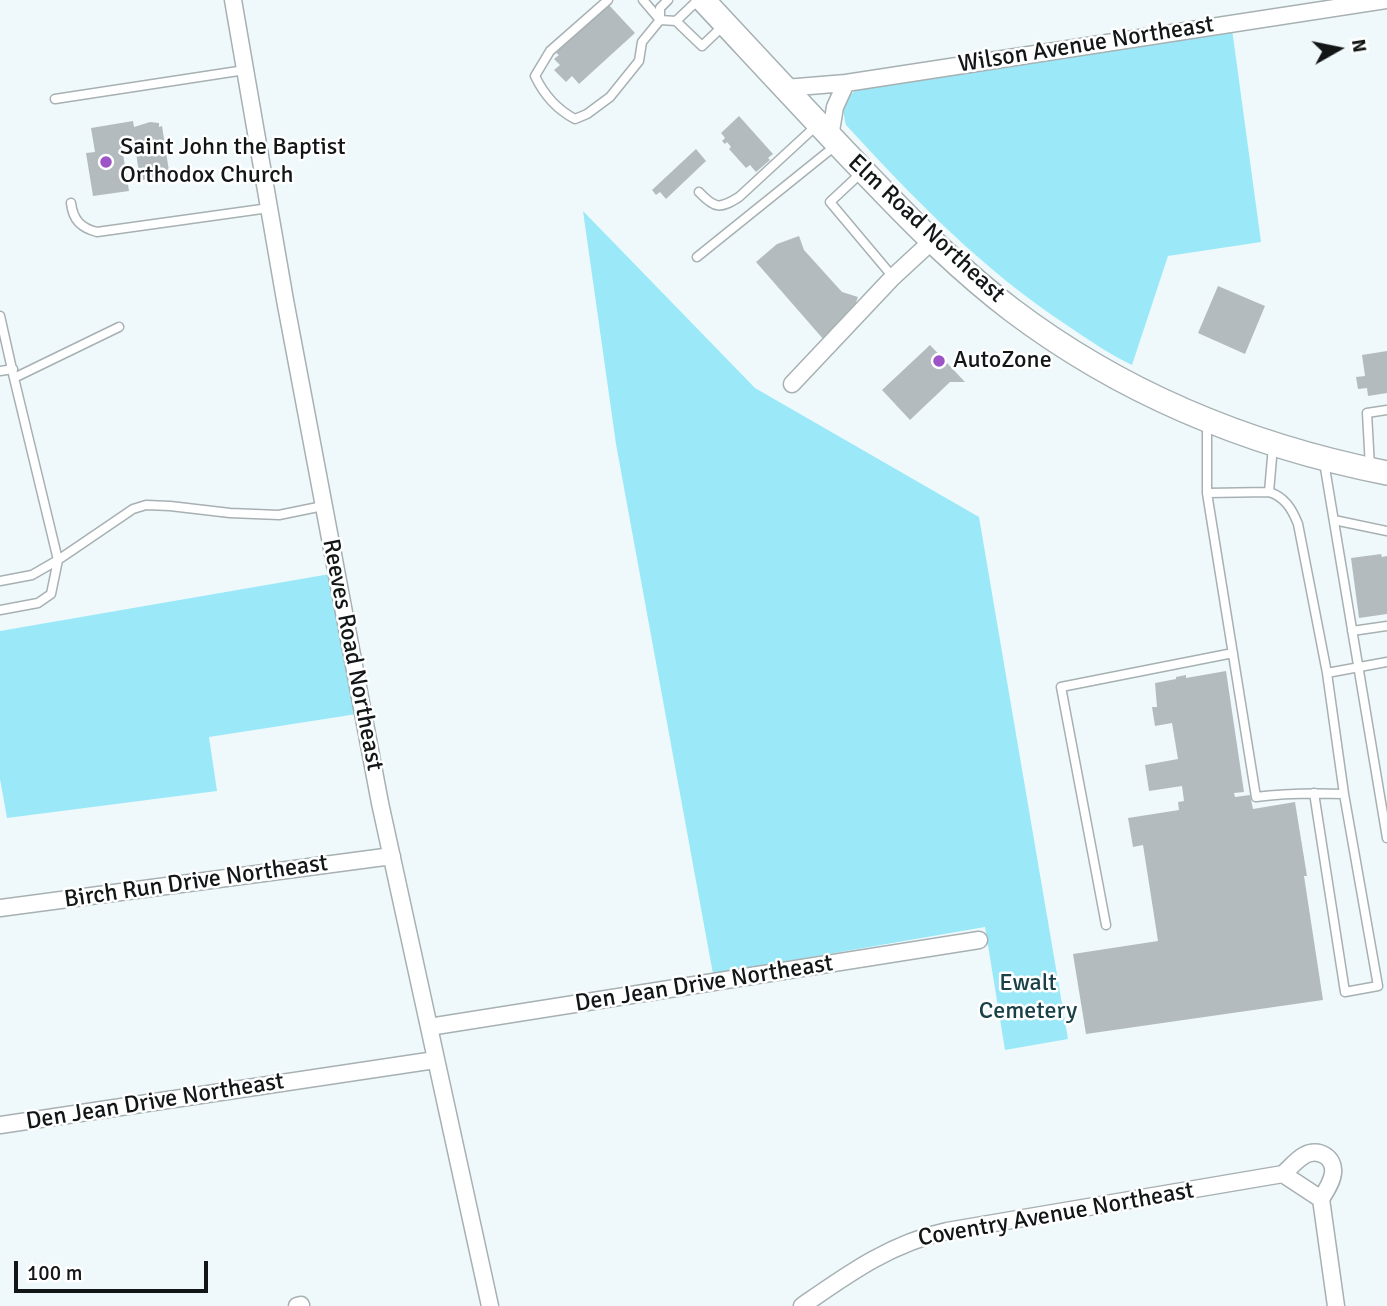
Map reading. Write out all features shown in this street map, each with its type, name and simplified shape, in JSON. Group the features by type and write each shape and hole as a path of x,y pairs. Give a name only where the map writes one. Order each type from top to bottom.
{"main road":[{"name":"Elm Road Northeast","path":"701,0 932,241 980,284 1056,341 1119,379 1207,421 1273,445 1379,471"}],"street":[{"name":"Reeves Road Northeast","path":"233,0 323,506 391,856 490,1306"},
{"name":"Wilson Avenue Northeast","path":"785,88 846,83 1387,0"},
{"path":"829,135 835,107 846,83"},
{"path":"792,384 893,277 932,241"},
{"name":"Birch Run Drive Northeast","path":"0,908 391,856"},
{"name":"Den Jean Drive Northeast","path":"429,1027 979,940"},
{"name":"Den Jean Drive Northeast","path":"0,1125 435,1060"},
{"path":"1321,1199 1283,1174 1304,1155 1312,1152 1330,1160 1333,1172 1321,1199 1336,1306"},
{"name":"Coventry Avenue Northeast","path":"802,1306 884,1252 929,1235 1283,1174"}],"lane":[{"path":"608,0 550,51 535,76 543,92 563,112 575,119 587,114 610,97 639,61 642,42 660,20 660,8 668,0"},
{"path":"643,0 660,20 676,21 702,46 726,24"},
{"path":"676,21 701,0"},
{"path":"55,99 245,70"},
{"path":"699,192 711,205 729,203 829,135"},
{"path":"697,257 829,135"},
{"path":"863,171 830,202 893,277"},
{"path":"71,203 72,215 80,224 97,232 269,208"},
{"path":"0,316 58,560 51,594 38,603 0,610"},
{"path":"0,371 13,373 119,327"},
{"path":"1379,471 1367,413 1387,410"},
{"path":"1207,421 1207,493 1256,797 1295,792 1344,794"},
{"path":"1269,492 1273,445"},
{"path":"1324,459 1387,838"},
{"path":"1207,493 1269,492 1287,503 1298,524 1327,673 1344,794 1378,986 1345,992 1314,793"},
{"path":"0,581 32,575 133,509 146,505 279,515 323,506"},
{"path":"1334,520 1387,531"},
{"path":"1352,631 1387,626"},
{"path":"1107,925 1061,687 1233,653"},
{"path":"1327,673 1387,662"}],"green space":[{"path":"1232,29 1261,242 1168,256 1132,365 1107,352 1037,304 978,257 897,180 846,125 845,102 862,87"},
{"name":"Ewalt Cemetery","path":"583,211 755,388 979,517 1068,1039 1005,1050 985,927 713,974 616,444"},
{"path":"330,574 357,714 209,737 217,791 7,818 0,779 0,631"}],"building":[{"path":"608,4 635,33 579,84 572,76 566,82 554,70 560,65 554,59 559,55 556,53"},
{"path":"739,116 773,154 756,172 750,165 746,168 729,149 731,147 727,142 725,144 722,141 725,138 721,133"},
{"name":"Saint John the Baptist Orthodox Church","path":"133,121 134,127 150,122 162,126 169,171 162,172 163,178 140,180 135,146 126,148 127,153 123,154 129,191 93,196 86,153 95,152 91,128"},
{"path":"696,149 706,161 666,199 660,192 656,195 652,190"},
{"path":"799,236 804,250 842,292 858,297 850,318 824,340 756,262 777,244"},
{"path":"1218,286 1265,306 1245,354 1198,333"},
{"path":"930,345 965,382 950,382 910,420 882,390"},
{"path":"1387,351 1387,393 1368,396 1367,388 1358,389 1356,377 1365,376 1362,355"},
{"path":"1381,554 1382,557 1387,556 1387,614 1359,618 1351,558"},
{"path":"1226,671 1244,792 1234,793 1235,797 1250,795 1253,809 1295,802 1323,1000 1086,1034 1073,954 1158,941 1143,845 1133,847 1128,818 1179,810 1178,802 1184,801 1182,786 1149,791 1145,765 1178,759 1172,723 1155,726 1152,707 1157,707 1155,683 1186,675 1186,678"}],"place":[{"name":"Saint John the Baptist Orthodox Church","path":"106,162"},
{"name":"AutoZone","path":"939,361"}]}
